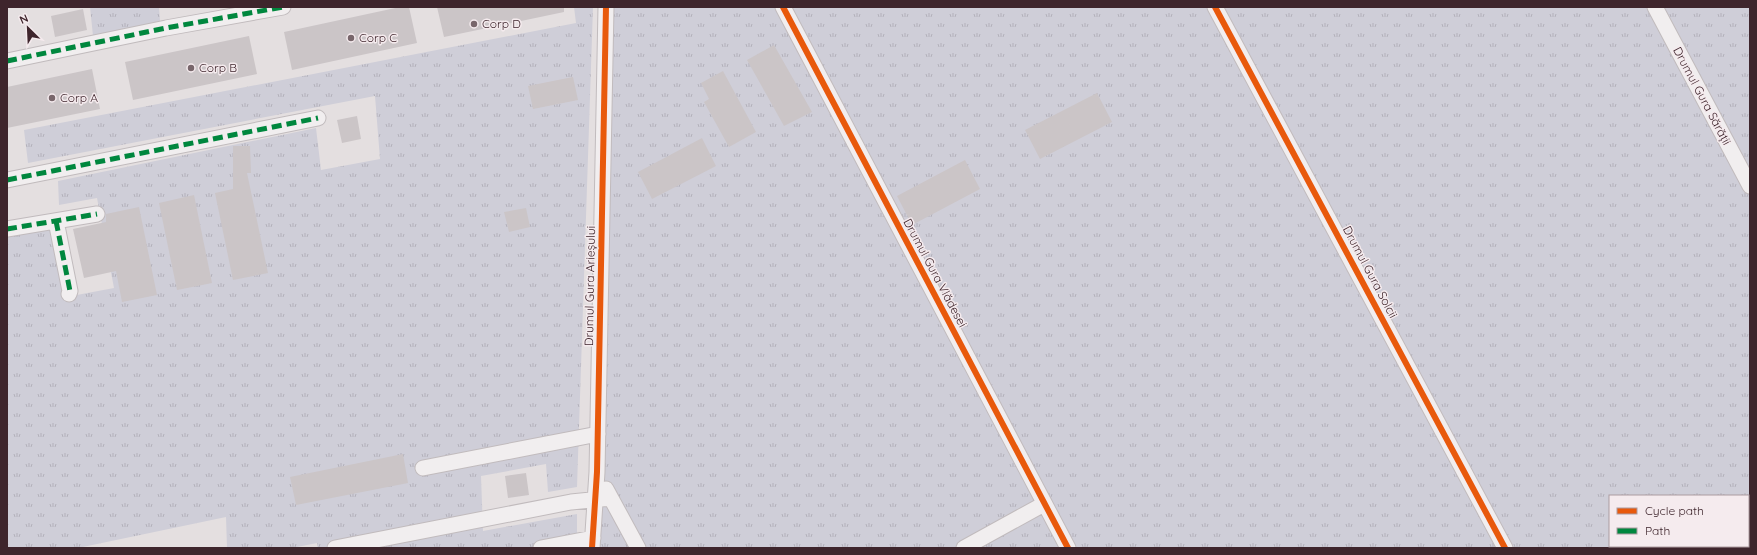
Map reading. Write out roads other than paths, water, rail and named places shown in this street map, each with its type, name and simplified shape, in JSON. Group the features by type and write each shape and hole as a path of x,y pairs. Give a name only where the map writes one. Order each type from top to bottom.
{"street":[{"path":"7,61 166,28 283,7"},
{"name":"Drumul Gura Arieșului","path":"592,543 598,434 607,25 606,7"},
{"name":"Drumul Gura Vlădesei","path":"783,7 1068,548"},
{"name":"Drumul Gura Solcii","path":"1215,7 1505,548"},
{"name":"Drumul Gura Sărății","path":"1655,7 1750,186"},
{"path":"7,180 318,118"},
{"path":"7,229 96,214"},
{"path":"56,221 70,291 69,294"},
{"path":"423,468 598,434"},
{"path":"597,472 638,548"},
{"path":"335,548 595,498 611,498"},
{"path":"964,548 1044,504"},
{"path":"541,548 592,543"}],"place":[{"name":"Corp D","path":"474,24"},
{"name":"Corp C","path":"351,38"},
{"name":"Corp B","path":"191,68"},
{"name":"Corp A","path":"52,98"}]}
